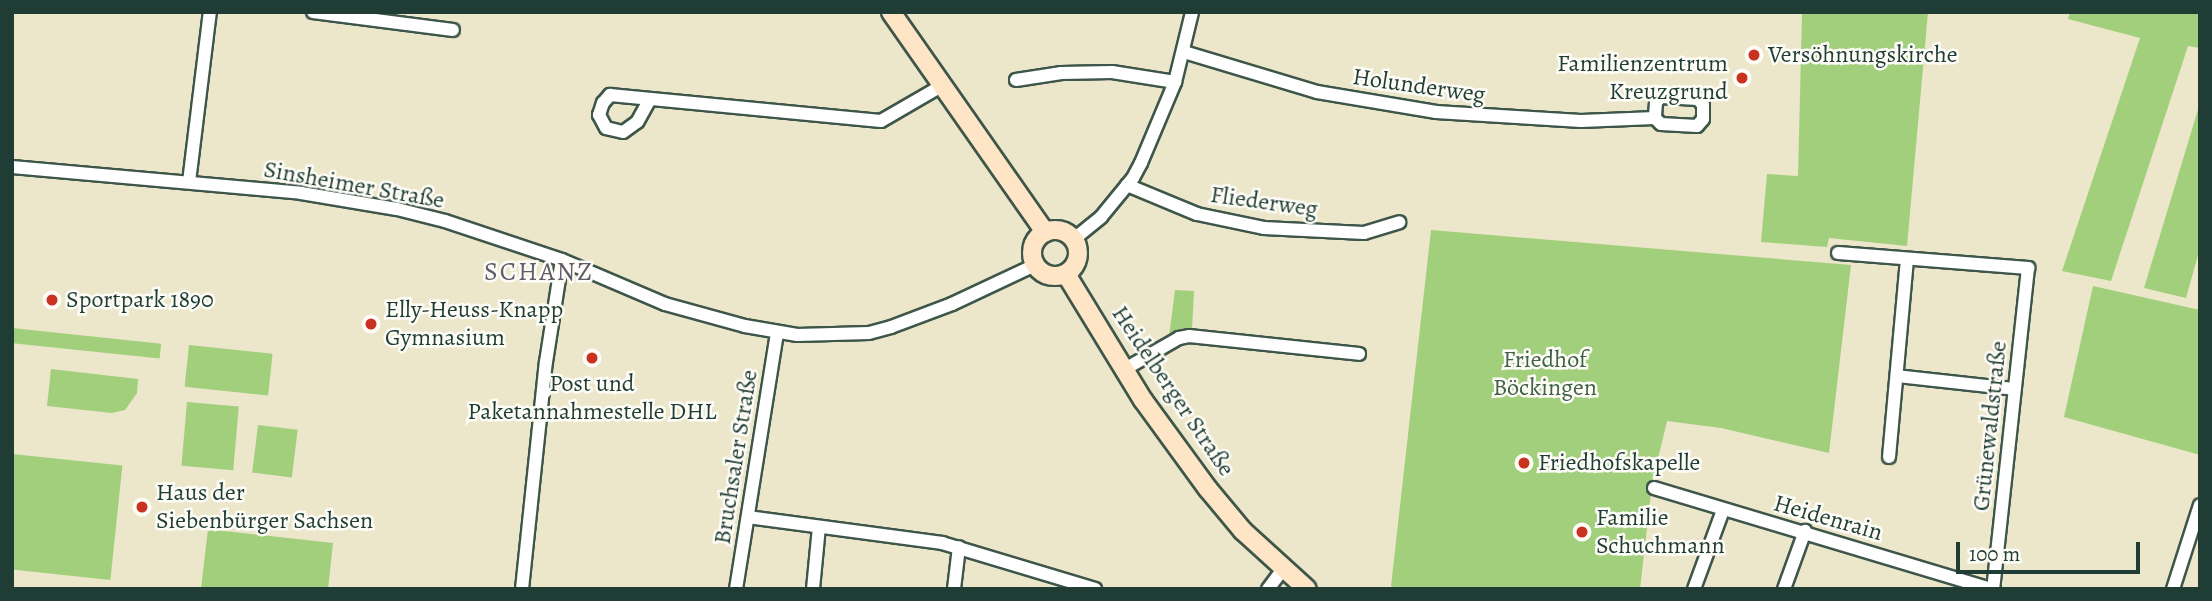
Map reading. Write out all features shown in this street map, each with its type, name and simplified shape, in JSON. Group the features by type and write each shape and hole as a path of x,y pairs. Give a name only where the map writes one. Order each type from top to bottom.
{"main road":[{"path":"891,12 1045,232"},
{"path":"1045,232 1066,232 1074,239 1078,258 1066,274 1055,276 1043,273 1035,265 1031,253 1035,240 1045,232"},
{"name":"Heidelberger Straße","path":"1066,274 1143,400 1209,489 1243,531 1307,589"}],"street":[{"path":"189,182 210,12"},
{"path":"313,12 453,30"},
{"path":"1074,239 1101,216 1127,185 1145,155 1175,82 1192,12"},
{"name":"Holunderweg","path":"1184,52 1317,92 1436,113 1568,121 1655,117"},
{"path":"1016,80 1061,72 1112,72 1175,82"},
{"path":"650,99 881,121 943,85"},
{"name":"Sinsheimer Straße","path":"12,167 301,193 397,209 445,221 562,260 645,297 710,318 777,333 842,335 891,327 952,304 1035,265"},
{"name":"Fliederweg","path":"1127,185 1197,214 1265,228 1364,233 1399,222"},
{"path":"1838,253 1908,260 1889,457"},
{"path":"522,589 545,362 562,260"},
{"name":"Grünewaldstraße","path":"1908,260 2028,268 1991,589"},
{"name":"Bruchsaler Straße","path":"736,589 777,333"},
{"path":"1125,369 1179,338 1189,337 1359,354"},
{"path":"1897,376 2014,389"},
{"name":"Heidenrain","path":"1654,488 1723,510 1805,531 1991,589"},
{"path":"2174,589 2200,505"},
{"path":"1693,589 1723,510"},
{"path":"748,517 959,547 1093,588"},
{"path":"813,589 819,527"},
{"path":"1784,589 1805,531"},
{"path":"954,589 959,547"},
{"path":"1268,589 1284,568"}],"green space":[{"path":"1792,12 1928,12 1907,246 1829,238 1827,247 1761,242 1767,174 1798,176 1802,14"},
{"path":"2070,12 2200,12 2200,48 2188,46 2111,281 2062,271 2140,38 2068,19"},
{"path":"2200,103 2200,248 2186,298 2144,288"},
{"name":"Friedhof Böckingen","path":"1431,230 1851,265 1829,453 1721,428 1667,421 1652,484 1640,589 1398,589 1391,586"},
{"path":"2093,286 2200,310 2200,455 2064,417"},
{"path":"1175,290 1194,291 1192,330 1180,331 1169,337"},
{"path":"12,328 161,344 160,359 12,343"},
{"path":"189,345 273,354 268,396 185,387"},
{"path":"51,369 138,379 137,393 125,410 112,413 47,406"},
{"path":"187,402 239,407 233,470 181,466"},
{"path":"258,425 298,430 292,478 252,473"},
{"path":"12,454 122,466 110,580 12,570"},
{"path":"208,529 333,543 328,589 201,589"}],"place":[{"name":"Versöhnungskirche","path":"1754,55"},
{"name":"Familienzentrum Kreuzgrund","path":"1742,78"},
{"name":"Sportpark 1890","path":"52,300"},
{"name":"Elly-Heuss-Knapp Gymnasium","path":"371,324"},
{"name":"Post und Paketannahmestelle DHL","path":"592,358"},
{"name":"Friedhofskapelle","path":"1524,463"},
{"name":"Haus der Siebenbürger Sachsen","path":"142,507"},
{"name":"Familie Schuchmann","path":"1582,532"}],"district":[{"name":"SCHANZ","path":"539,272"}]}
